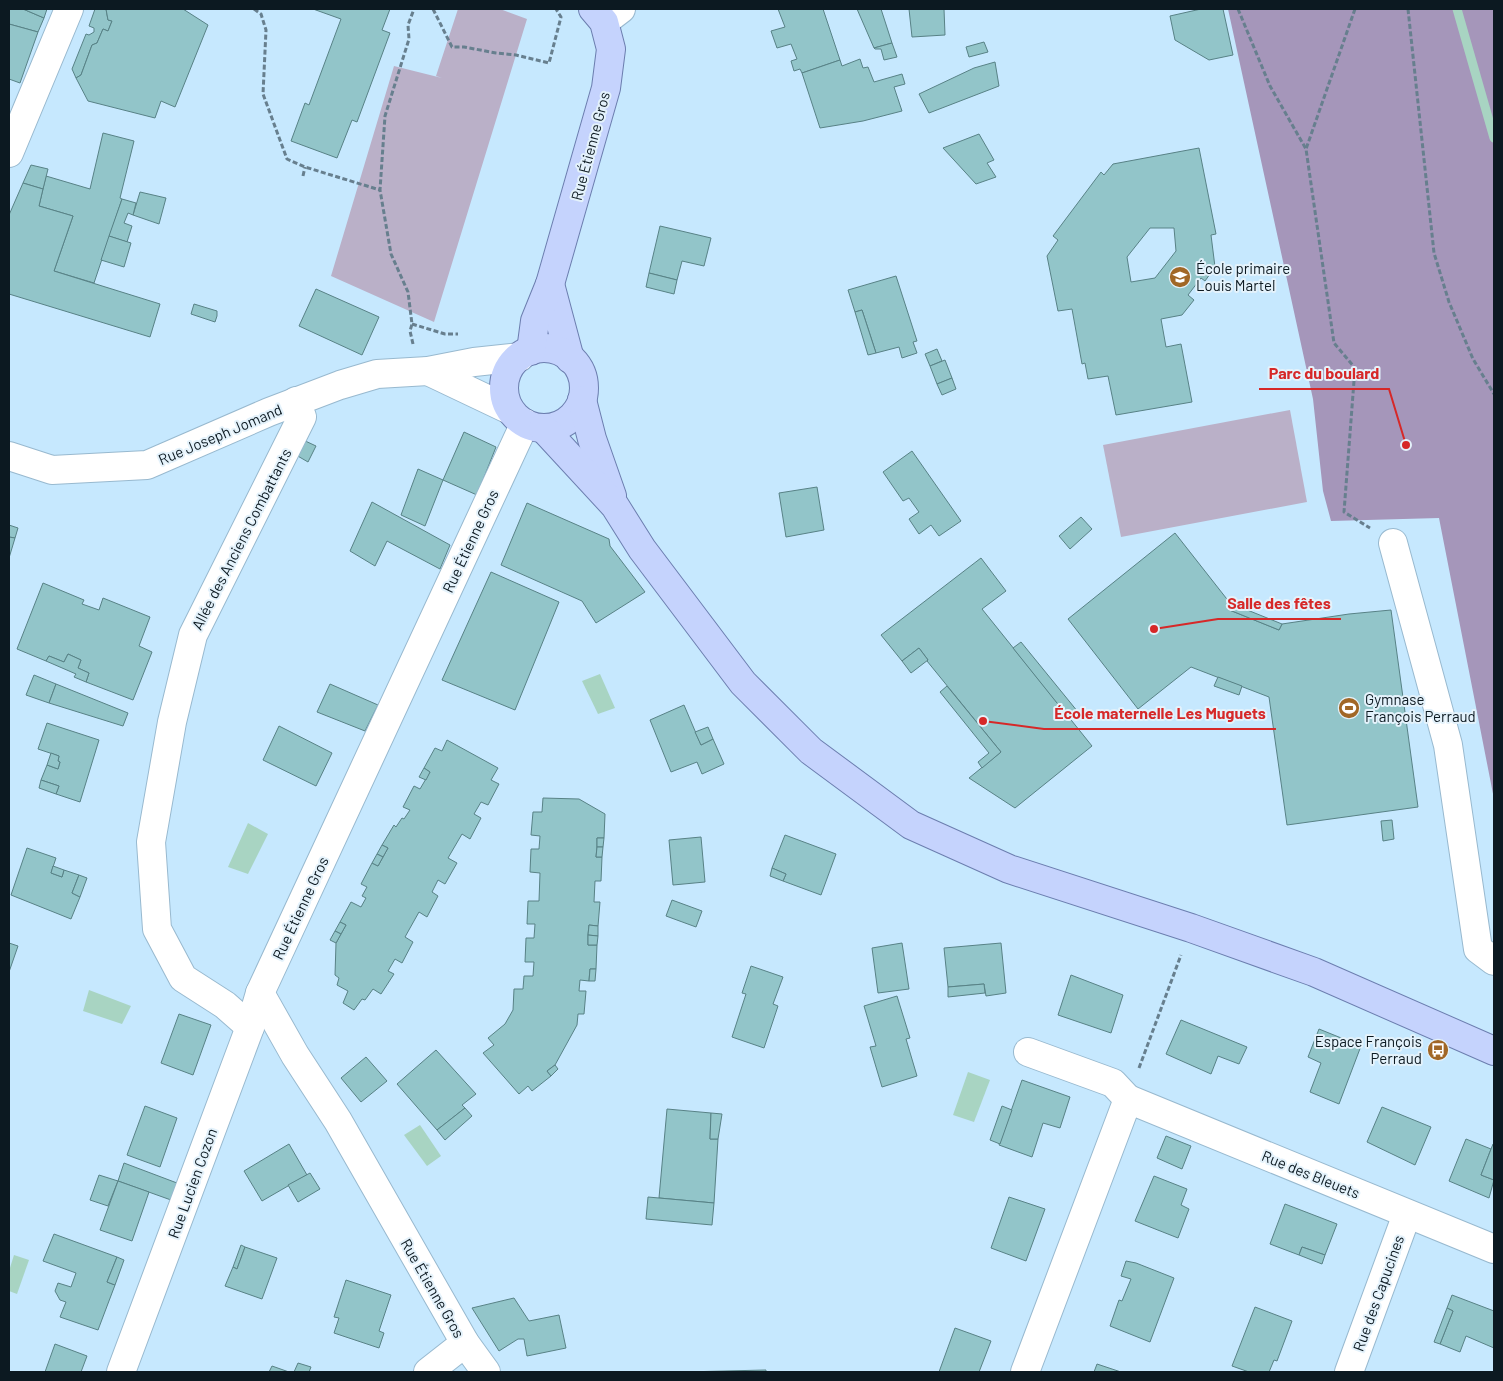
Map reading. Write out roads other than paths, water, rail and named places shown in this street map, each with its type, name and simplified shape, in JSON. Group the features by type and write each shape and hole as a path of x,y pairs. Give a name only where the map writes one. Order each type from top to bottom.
{"main road":[{"name":"Rue Étienne Gros","path":"526,354 550,284 606,88 611,49 606,13"},
{"path":"550,284 570,359"},
{"path":"526,420 556,426 568,421 576,412 582,400 584,387 581,374 575,362 564,354 552,349 538,349 515,361 508,372 504,385 506,398 526,420 616,506"},
{"path":"582,400 592,439 616,506 642,549 744,683 810,751 911,825 1010,869 1191,928 1314,972 1494,1051"}],"street":[{"path":"9,153 70,9"},
{"name":"Rue Joseph Jomand","path":"9,456 52,470 147,465 296,401 377,374 422,372 526,354"},
{"name":"Rue Joseph Jomand","path":"422,372 526,420"},
{"name":"Allée des Anciens Combattants","path":"250,1027 225,1005 183,978 158,929 151,842 172,722 193,635 302,417 296,401"},
{"name":"Rue Étienne Gros","path":"486,1372 464,1343 338,1122 295,1055 260,993 526,420"},
{"path":"1393,543 1448,745 1478,949 1494,961"},
{"name":"Rue Lucien Cozon","path":"121,1372 250,1027 260,993"},
{"name":"Rue des Bleuets","path":"1028,1052 1113,1083 1128,1099 1494,1249"},
{"path":"1025,1372 1128,1099"},
{"name":"Rue des Capucines","path":"1349,1372 1407,1214"},
{"path":"428,1372 464,1343"}],"waterway":[{"path":"1457,9 1494,138"}],"place":[{"name":"École primaire Louis Martel","path":"1180,277"},
{"name":"Parc du boulard","path":"1406,445"},
{"name":"Salle des fêtes","path":"1154,629"},
{"name":"Gymnase François Perraud","path":"1349,708"},
{"name":"École maternelle Les Muguets","path":"983,721"},
{"name":"Espace François Perraud","path":"1438,1050"}]}
